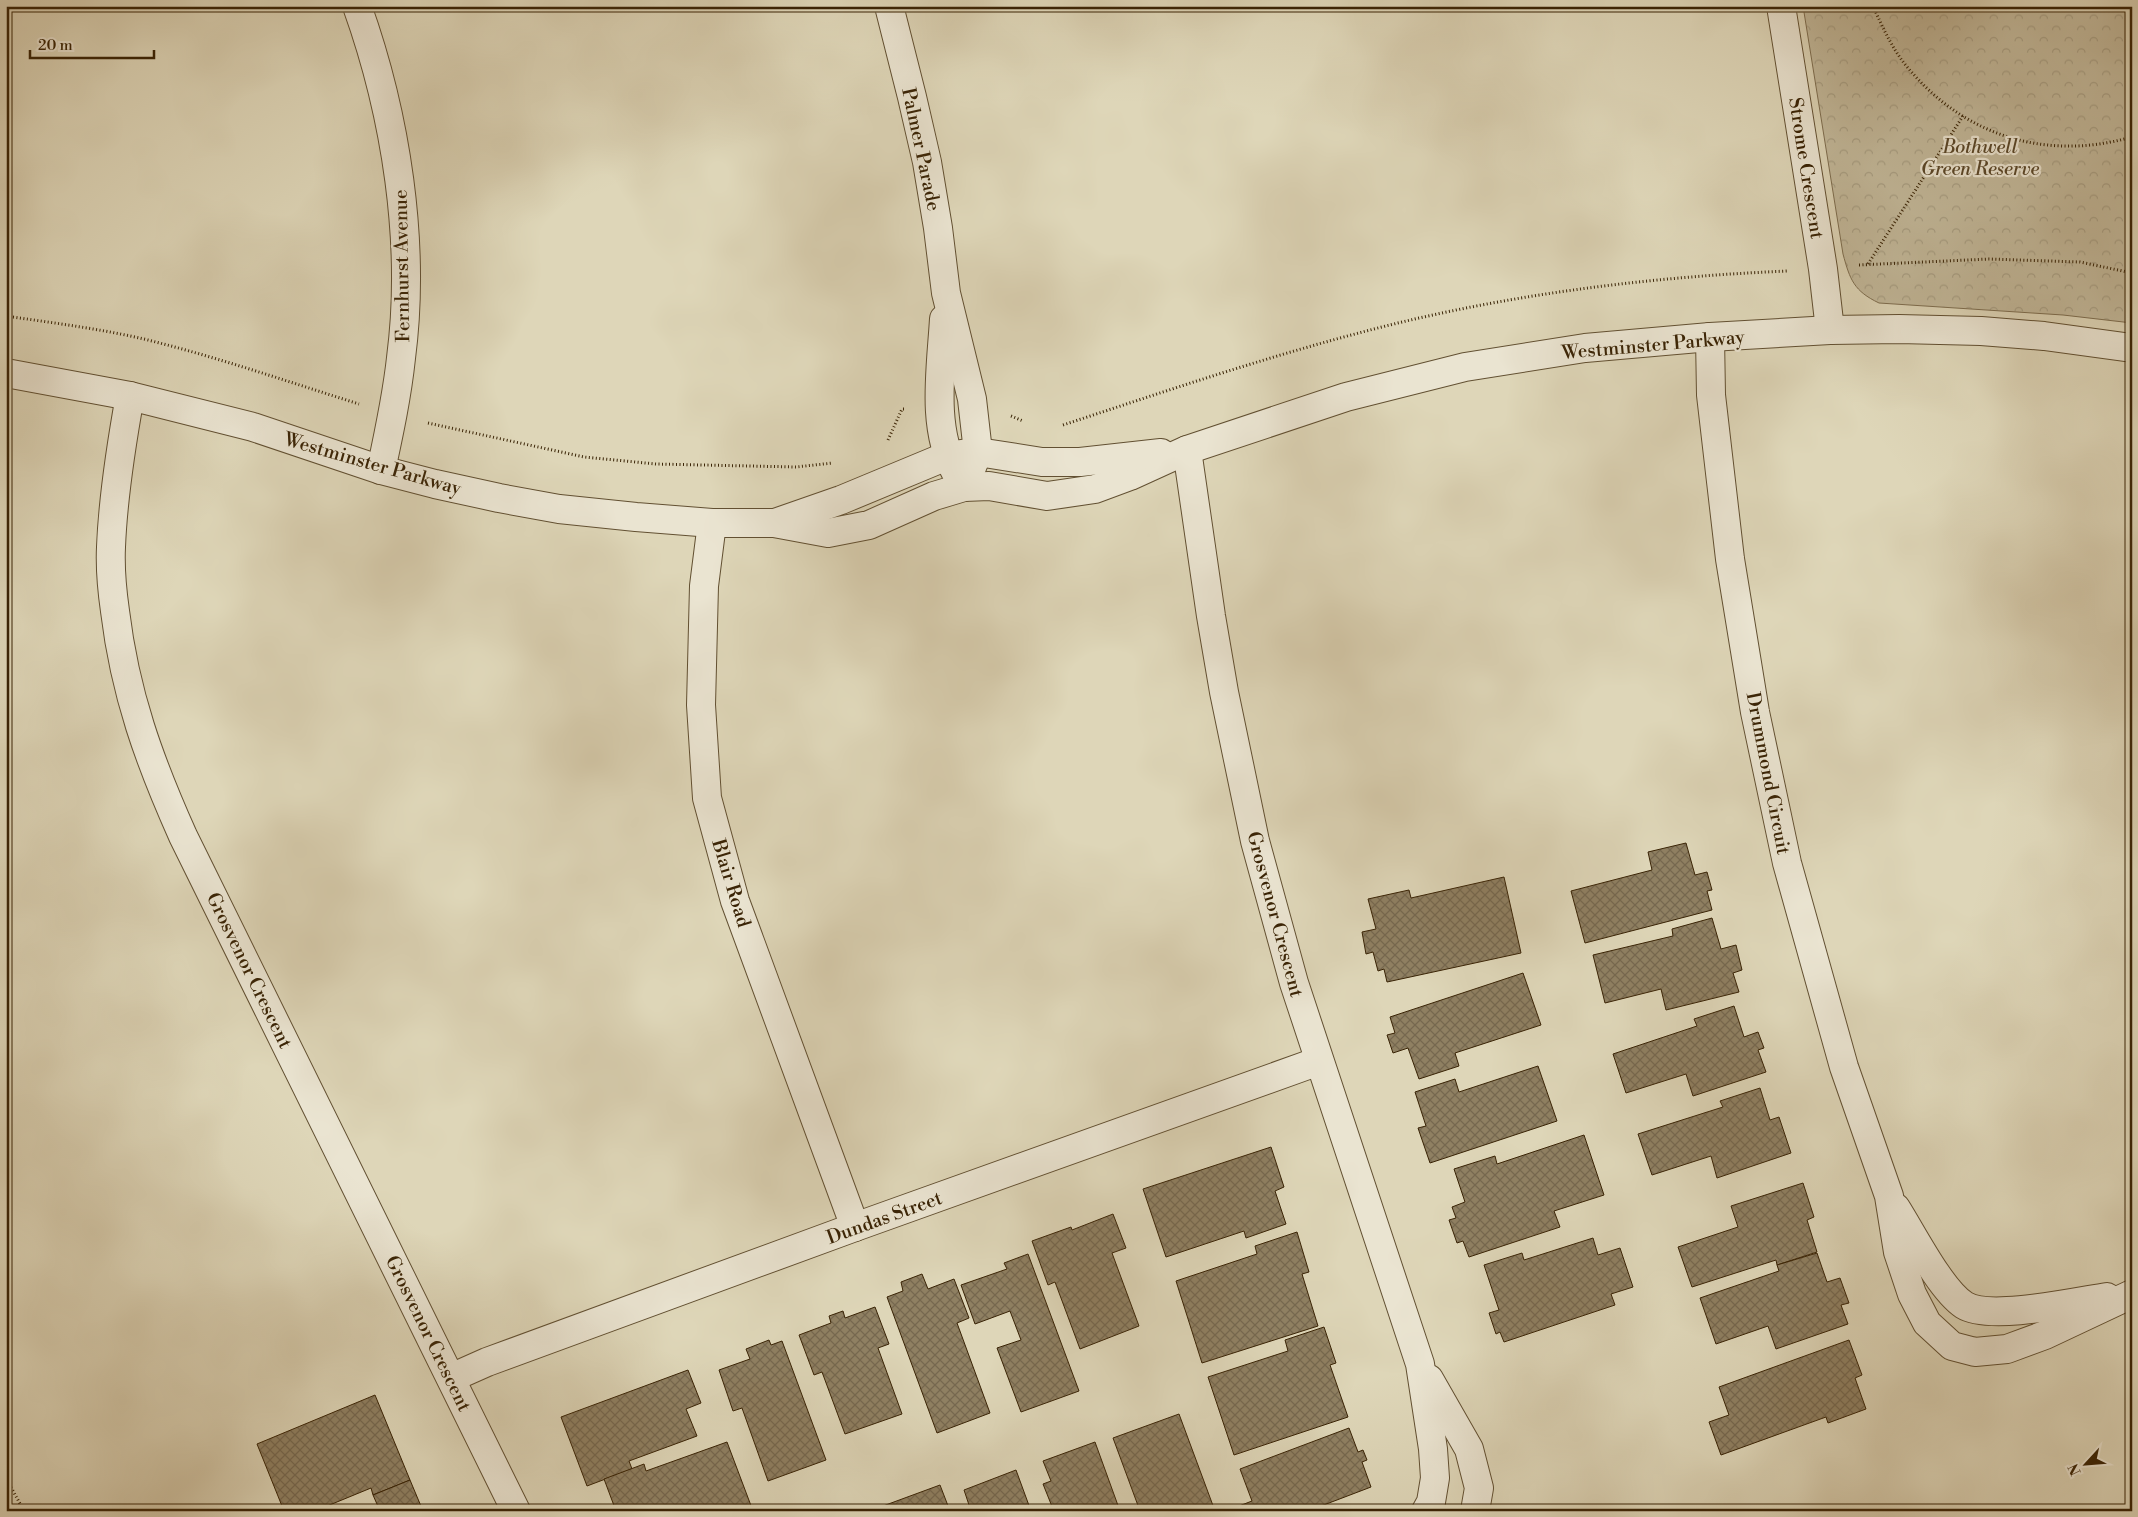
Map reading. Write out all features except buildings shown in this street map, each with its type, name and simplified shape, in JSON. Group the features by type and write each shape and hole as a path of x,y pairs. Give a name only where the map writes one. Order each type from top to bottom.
{"street":[{"name":"Fernhurst Avenue","path":"358,6 385,100 399,170 404,234 405,302 402,356 393,414 381,470"},
{"name":"Palmer Parade","path":"889,6 927,162 946,293 972,399 978,452"},
{"name":"Strome Crescent","path":"1781,6 1824,269 1830,330"},
{"name":"Palmer Parade","path":"946,293 938,403 947,456 964,487"},
{"name":"Westminster Parkway","path":"6,373 130,396 253,427 381,470 435,484 559,509 712,523 774,523 828,533 849,531 869,525 934,496 964,487 989,486 1047,496 1095,489 1130,476 1187,450 1346,397 1465,367 1585,348 1710,337 1830,330 1982,331 2044,336 2132,348"},
{"name":"Drummond Circuit","path":"1710,337 1711,395 1730,559 1755,712 1787,863 1844,1066 1889,1196 1898,1252 1912,1294 1927,1323 1952,1346 1975,1352 2007,1349 2045,1335 2132,1294"},
{"name":"Grosvenor Crescent","path":"130,396 119,457 110,548 118,639 124,671 139,727 156,776 183,836 516,1511"},
{"name":"Westminster Parkway","path":"774,523 841,500 947,456 978,452 1042,462 1080,462 1187,450"},
{"name":"Grosvenor Crescent","path":"1187,450 1211,616 1241,776 1272,908 1319,1061 1420,1364 1434,1449 1435,1508"},
{"path":"964,487 978,452"},
{"name":"Blair Road","path":"712,523 704,586 701,704 707,798 734,901 855,1227"},
{"name":"Dundas Street","path":"451,1378 487,1362 855,1227 1319,1061"},
{"name":"Drummond Circuit","path":"1889,1196 1948,1291 1964,1305 1977,1311 2018,1310 2132,1294"},
{"path":"1952,1346 1977,1311"},
{"name":"Grosvenor Crescent","path":"1420,1364 1469,1449 1479,1488 1475,1511"}],"path":[{"path":"1873,6 1885,34 1904,62 1930,92 1963,116 2008,138 2041,146 2076,147 2111,143 2132,137"},
{"path":"1868,264 1963,116"},
{"path":"1058,426 1259,362 1355,334 1450,311 1571,291 1675,278 1824,269 1868,264 1989,260 2080,262 2132,273"},
{"path":"6,316 77,326 148,340 243,367 393,414 440,426 584,456 684,464 796,467 835,462"},
{"path":"972,399 1003,396 1005,413 1030,424"},
{"path":"880,445 888,442 902,409 938,403"},
{"path":"6,1478 24,1511"}],"green space":[{"name":"Bothwell Green Reserve","path":"1803,6 2132,6 2132,323 2063,315 1879,303 1858,289 1848,271 1843,254"}]}
